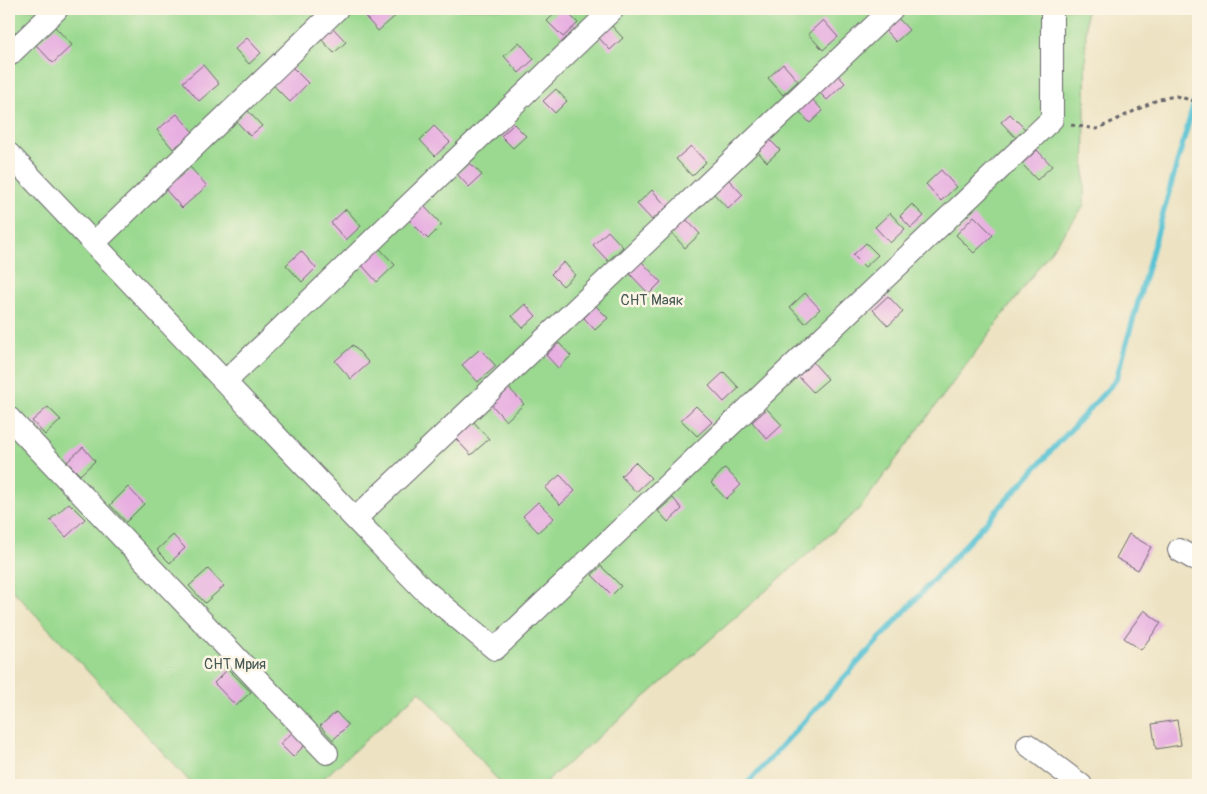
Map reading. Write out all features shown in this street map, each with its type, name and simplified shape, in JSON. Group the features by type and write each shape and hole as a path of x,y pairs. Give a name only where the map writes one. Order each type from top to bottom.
{"street":[{"path":"9,55 57,9"},
{"path":"94,243 337,9"},
{"path":"225,382 613,9"},
{"path":"355,519 892,9"},
{"path":"9,154 423,589 495,649 1052,119 1052,9"},
{"path":"9,418 327,753"},
{"path":"1178,550 1198,561"},
{"path":"1028,745 1081,785"}],"path":[{"path":"1052,119 1097,129 1159,99 1176,96 1198,102"}],"green space":[{"name":"СНТ Маяк","path":"9,9 1086,9 1084,206 860,508 542,785 502,785 420,691 316,785 193,785 9,586"}],"building":[{"path":"362,9 397,9 400,12 378,31 360,11"},
{"path":"560,9 564,9 578,23 563,37 547,21"},
{"path":"898,18 909,30 896,42 885,30"},
{"path":"823,20 838,37 823,50 808,34"},
{"path":"611,25 623,38 610,50 599,38"},
{"path":"55,27 72,45 53,63 36,45"},
{"path":"332,27 346,42 334,53 320,38"},
{"path":"247,38 261,53 249,64 235,49"},
{"path":"519,42 534,59 519,73 504,56"},
{"path":"783,64 798,81 783,95 768,78"},
{"path":"203,65 219,84 199,101 183,82"},
{"path":"291,66 308,83 290,102 272,84"},
{"path":"835,72 845,83 827,100 816,89"},
{"path":"556,89 567,101 555,113 543,101"},
{"path":"811,98 823,111 810,123 798,110"},
{"path":"247,110 262,126 250,136 236,121"},
{"path":"177,114 194,133 173,149 157,130"},
{"path":"1010,114 1025,129 1016,138 1001,122"},
{"path":"514,124 526,136 513,148 501,136"},
{"path":"434,126 450,142 435,156 420,140"},
{"path":"768,138 780,150 767,162 756,150"},
{"path":"691,146 706,162 692,176 676,159"},
{"path":"1037,150 1052,166 1037,180 1022,164"},
{"path":"470,163 482,175 469,187 457,174"},
{"path":"190,167 207,186 182,208 165,189"},
{"path":"941,170 956,187 941,201 926,184"},
{"path":"728,179 743,195 728,209 713,193"},
{"path":"652,190 667,207 652,220 637,204"},
{"path":"422,204 442,225 428,239 407,218"},
{"path":"912,204 924,216 911,228 900,216"},
{"path":"346,209 361,226 346,240 331,223"},
{"path":"890,213 905,229 890,243 875,227"},
{"path":"974,216 993,235 974,253 956,235"},
{"path":"684,217 700,234 685,248 670,231"},
{"path":"608,231 623,247 608,261 593,245"},
{"path":"866,243 878,255 865,267 853,255"},
{"path":"379,248 395,265 377,282 361,264"},
{"path":"301,251 316,268 302,282 286,265"},
{"path":"641,261 661,282 649,294 629,273"},
{"path":"564,262 575,275 563,286 551,274"},
{"path":"805,293 820,309 805,323 790,307"},
{"path":"888,296 903,312 888,326 873,310"},
{"path":"525,304 536,316 523,328 512,316"},
{"path":"596,306 608,318 595,330 584,318"},
{"path":"559,343 571,356 558,368 546,355"},
{"path":"353,345 369,363 351,379 335,361"},
{"path":"480,349 496,366 478,382 462,365"},
{"path":"813,362 828,379 813,392 798,376"},
{"path":"724,372 739,388 724,402 709,386"},
{"path":"508,387 524,404 506,421 490,403"},
{"path":"696,406 712,422 697,436 681,420"},
{"path":"48,407 61,420 45,435 32,421"},
{"path":"767,409 782,425 767,439 752,422"},
{"path":"473,421 489,439 471,455 455,438"},
{"path":"83,447 95,461 80,475 67,462"},
{"path":"635,462 651,478 636,492 621,476"},
{"path":"725,468 741,485 726,499 711,483"},
{"path":"560,475 575,491 560,505 545,488"},
{"path":"128,487 144,504 126,522 110,505"},
{"path":"673,498 682,509 668,522 658,511"},
{"path":"538,502 554,518 538,532 523,516"},
{"path":"69,503 85,519 66,537 50,520"},
{"path":"1129,534 1151,547 1138,570 1116,558"},
{"path":"173,535 185,548 170,563 157,550"},
{"path":"601,566 621,586 612,595 592,575"},
{"path":"208,569 224,586 205,603 189,586"},
{"path":"1144,610 1161,623 1141,650 1124,638"},
{"path":"228,669 251,692 236,706 214,683"},
{"path":"336,712 348,725 333,740 320,726"},
{"path":"1177,720 1181,745 1156,749 1152,724"},
{"path":"296,729 308,742 293,757 280,744"}],"waterway":[{"path":"746,785 1116,380 1198,89"}],"park label":[{"name":"СНТ Мрия","path":"235,664"}]}
